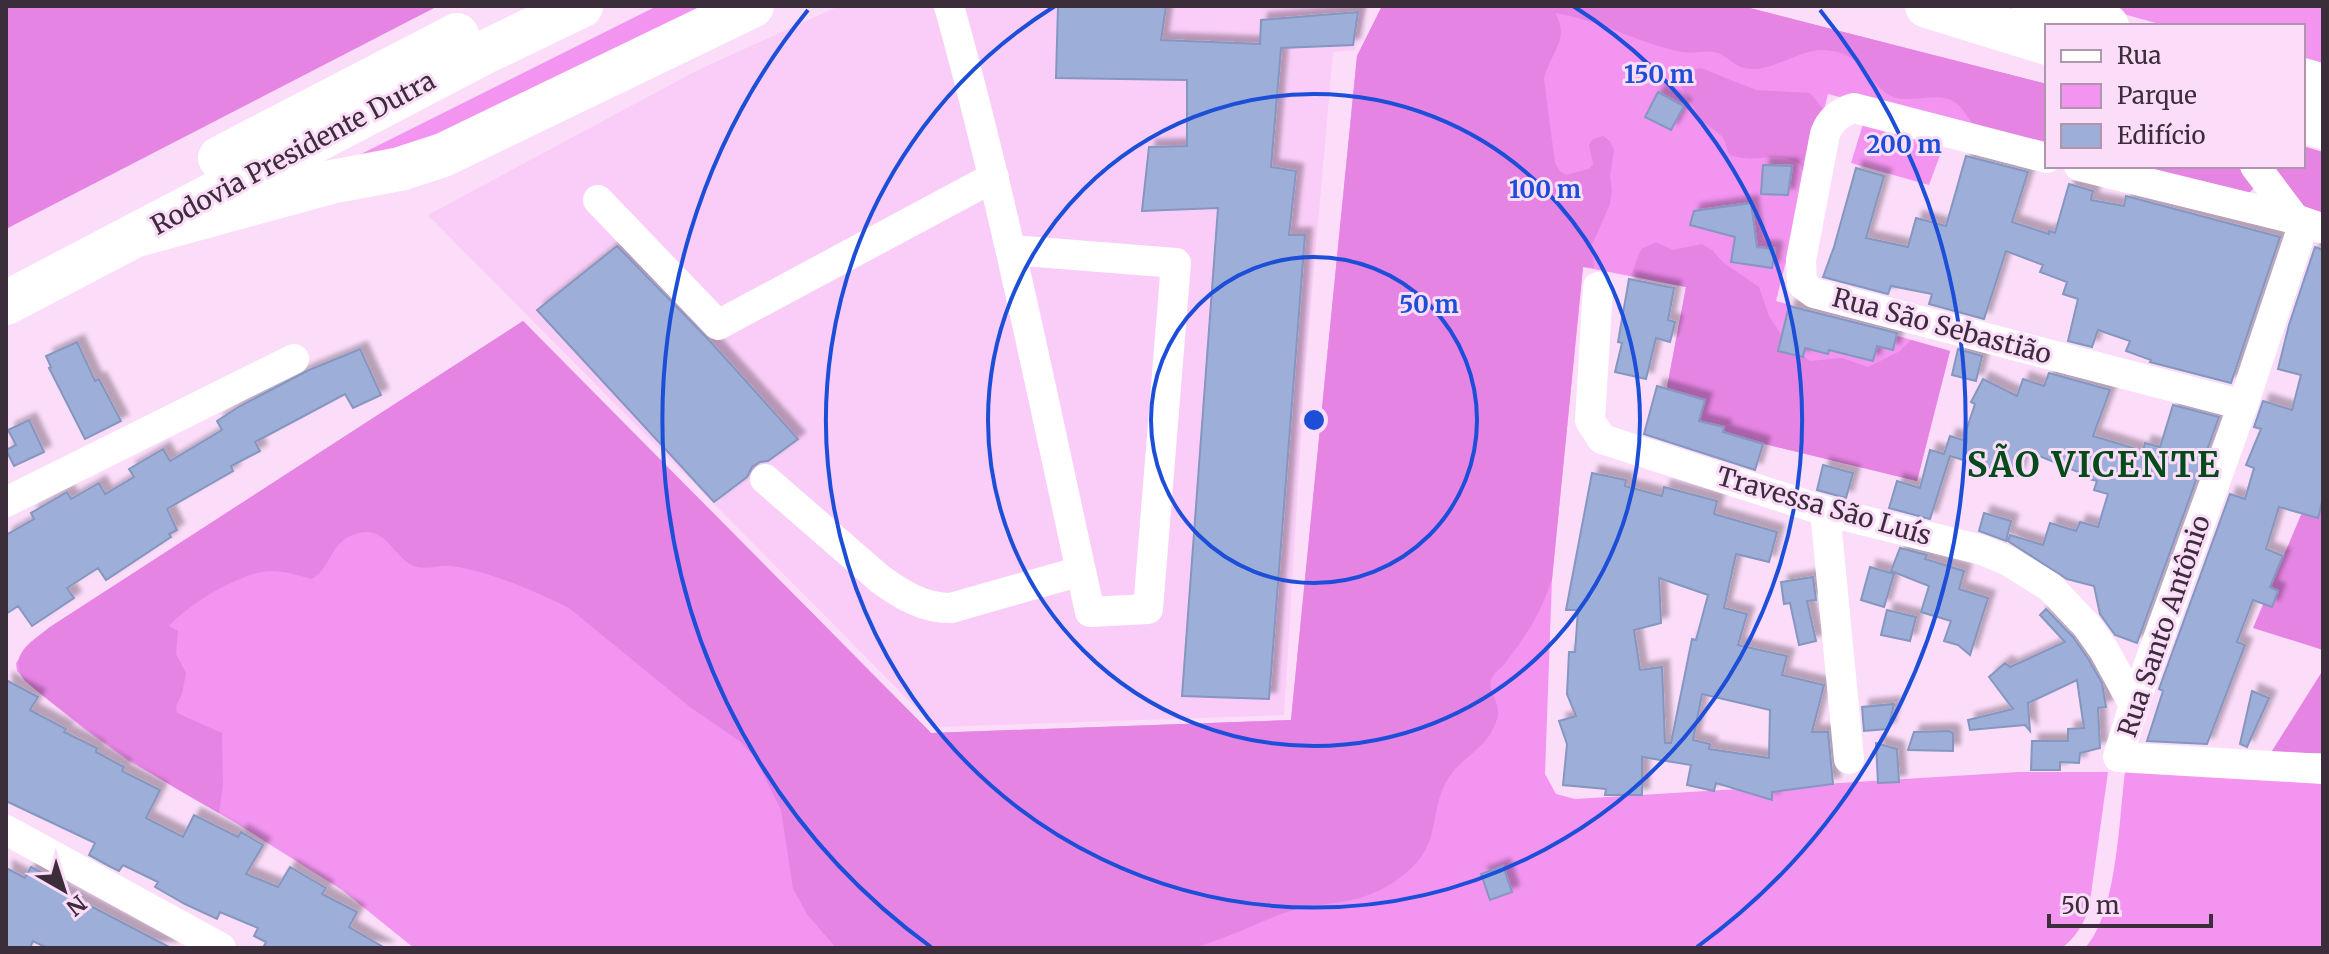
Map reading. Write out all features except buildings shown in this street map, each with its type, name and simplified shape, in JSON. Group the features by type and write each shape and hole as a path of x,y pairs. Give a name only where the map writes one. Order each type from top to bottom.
{"highway":[{"name":"Rodovia Presidente Dutra","path":"6,272 374,76 517,6"},
{"name":"Rodovia Presidente Dutra","path":"6,303 483,53 581,6"},
{"path":"137,235 331,182 400,169 443,155 752,6"},
{"path":"1927,6 2045,42"},
{"path":"2034,6 2100,24"},
{"path":"6,310 75,268"}],"street":[{"path":"949,6 1011,250 1090,612 1148,609 1176,263 1011,250"},
{"name":"Rua São Sebastião","path":"2045,157 1854,108 1841,113 1829,124 1825,134 1800,267 1802,284 1809,291 2243,405"},
{"path":"2087,168 2313,225"},
{"path":"2246,208 2255,204 2263,194 2259,171"},
{"path":"2259,171 2313,225"},
{"path":"598,200 718,325 994,177"},
{"name":"Rua Santo Antônio","path":"2313,225 2243,405 2118,757 2323,769"},
{"name":"Travessa São Luís","path":"1598,287 1590,421 1599,436 1825,511 1982,550 2029,573 2050,587 2087,626 2134,705"},
{"path":"6,502 294,359"},
{"path":"765,479 880,579 900,594 929,606 951,608 1081,571"},
{"path":"1825,511 1849,759"},
{"path":"6,830 221,948"}],"shaded area":[{"path":"6,6 438,6 6,229"},
{"path":"839,6 1367,6 1355,50 1333,52 1305,370 1284,715 935,727 428,215 698,70"},
{"path":"1382,6 1742,6 2045,83 2045,150 1978,127 1958,105 1948,99 1903,99 1889,95 1852,58 1833,51 1810,52 1766,67 1745,68 1718,53 1666,48 1555,13 1561,30 1560,38 1544,79 1555,163 1566,175 1589,169 1593,164 1589,145 1593,139 1603,136 1610,141 1614,150 1610,204 1592,245 1594,268 1583,267 1552,579 1533,623 1491,680 1498,714 1491,733 1449,777 1440,797 1430,839 1421,857 1408,871 1383,888 1356,899 1293,910 1193,948 836,948 807,914 793,889 781,810 755,758 741,742 690,707 569,608 480,572 451,566 414,566 373,533 365,532 345,539 312,579 275,571 251,575 212,593 169,626 178,631 176,654 186,673 176,706 177,713 222,733 223,785 219,813 95,735 25,681 20,672 18,664 23,650 50,627 523,321 931,733 1291,720 1357,56"},
{"path":"1701,68 1756,90 1810,93 1824,110 1806,179 1800,164 1791,160 1745,158 1729,154 1723,137 1701,120 1679,83 1679,77 1686,72"},
{"path":"2305,147 2323,152 2323,222 2320,223 2262,168 2305,168"},
{"path":"2114,168 2249,168 2254,188 2247,195"},
{"path":"1656,242 1673,250 1702,244 1712,250 1724,263 1759,287 1769,316 1786,342 1810,361 1842,358 1868,367 1900,351 1911,340 1950,351 1917,481 1661,419 1686,287 1631,276 1641,249"},
{"path":"2323,463 2323,650 2253,628"},
{"path":"2323,670 2323,753 2270,754"}],"green space":[{"path":"657,6 716,6 488,117 315,177"},
{"path":"1382,6 1742,6 2045,83 2045,149 1828,94 1776,301 1950,351 1917,481 1661,419 1686,287 1583,267 1552,579 1545,774 1556,794 1575,799 2019,772 2108,772 2089,908 2078,930 2062,948 414,948 342,890 129,761 83,728 17,671 16,663 31,643 50,627 523,321 931,733 1291,720 1357,56"},
{"path":"2094,6 2323,6 2323,68 2305,63 2305,24 2160,24"},
{"path":"1863,124 1943,147 1929,185 1851,163"},
{"path":"2125,772 2323,777 2323,948 2085,948 2096,933 2110,890"}],"district":[{"name":"SÃO VICENTE","path":"2094,465"}]}
